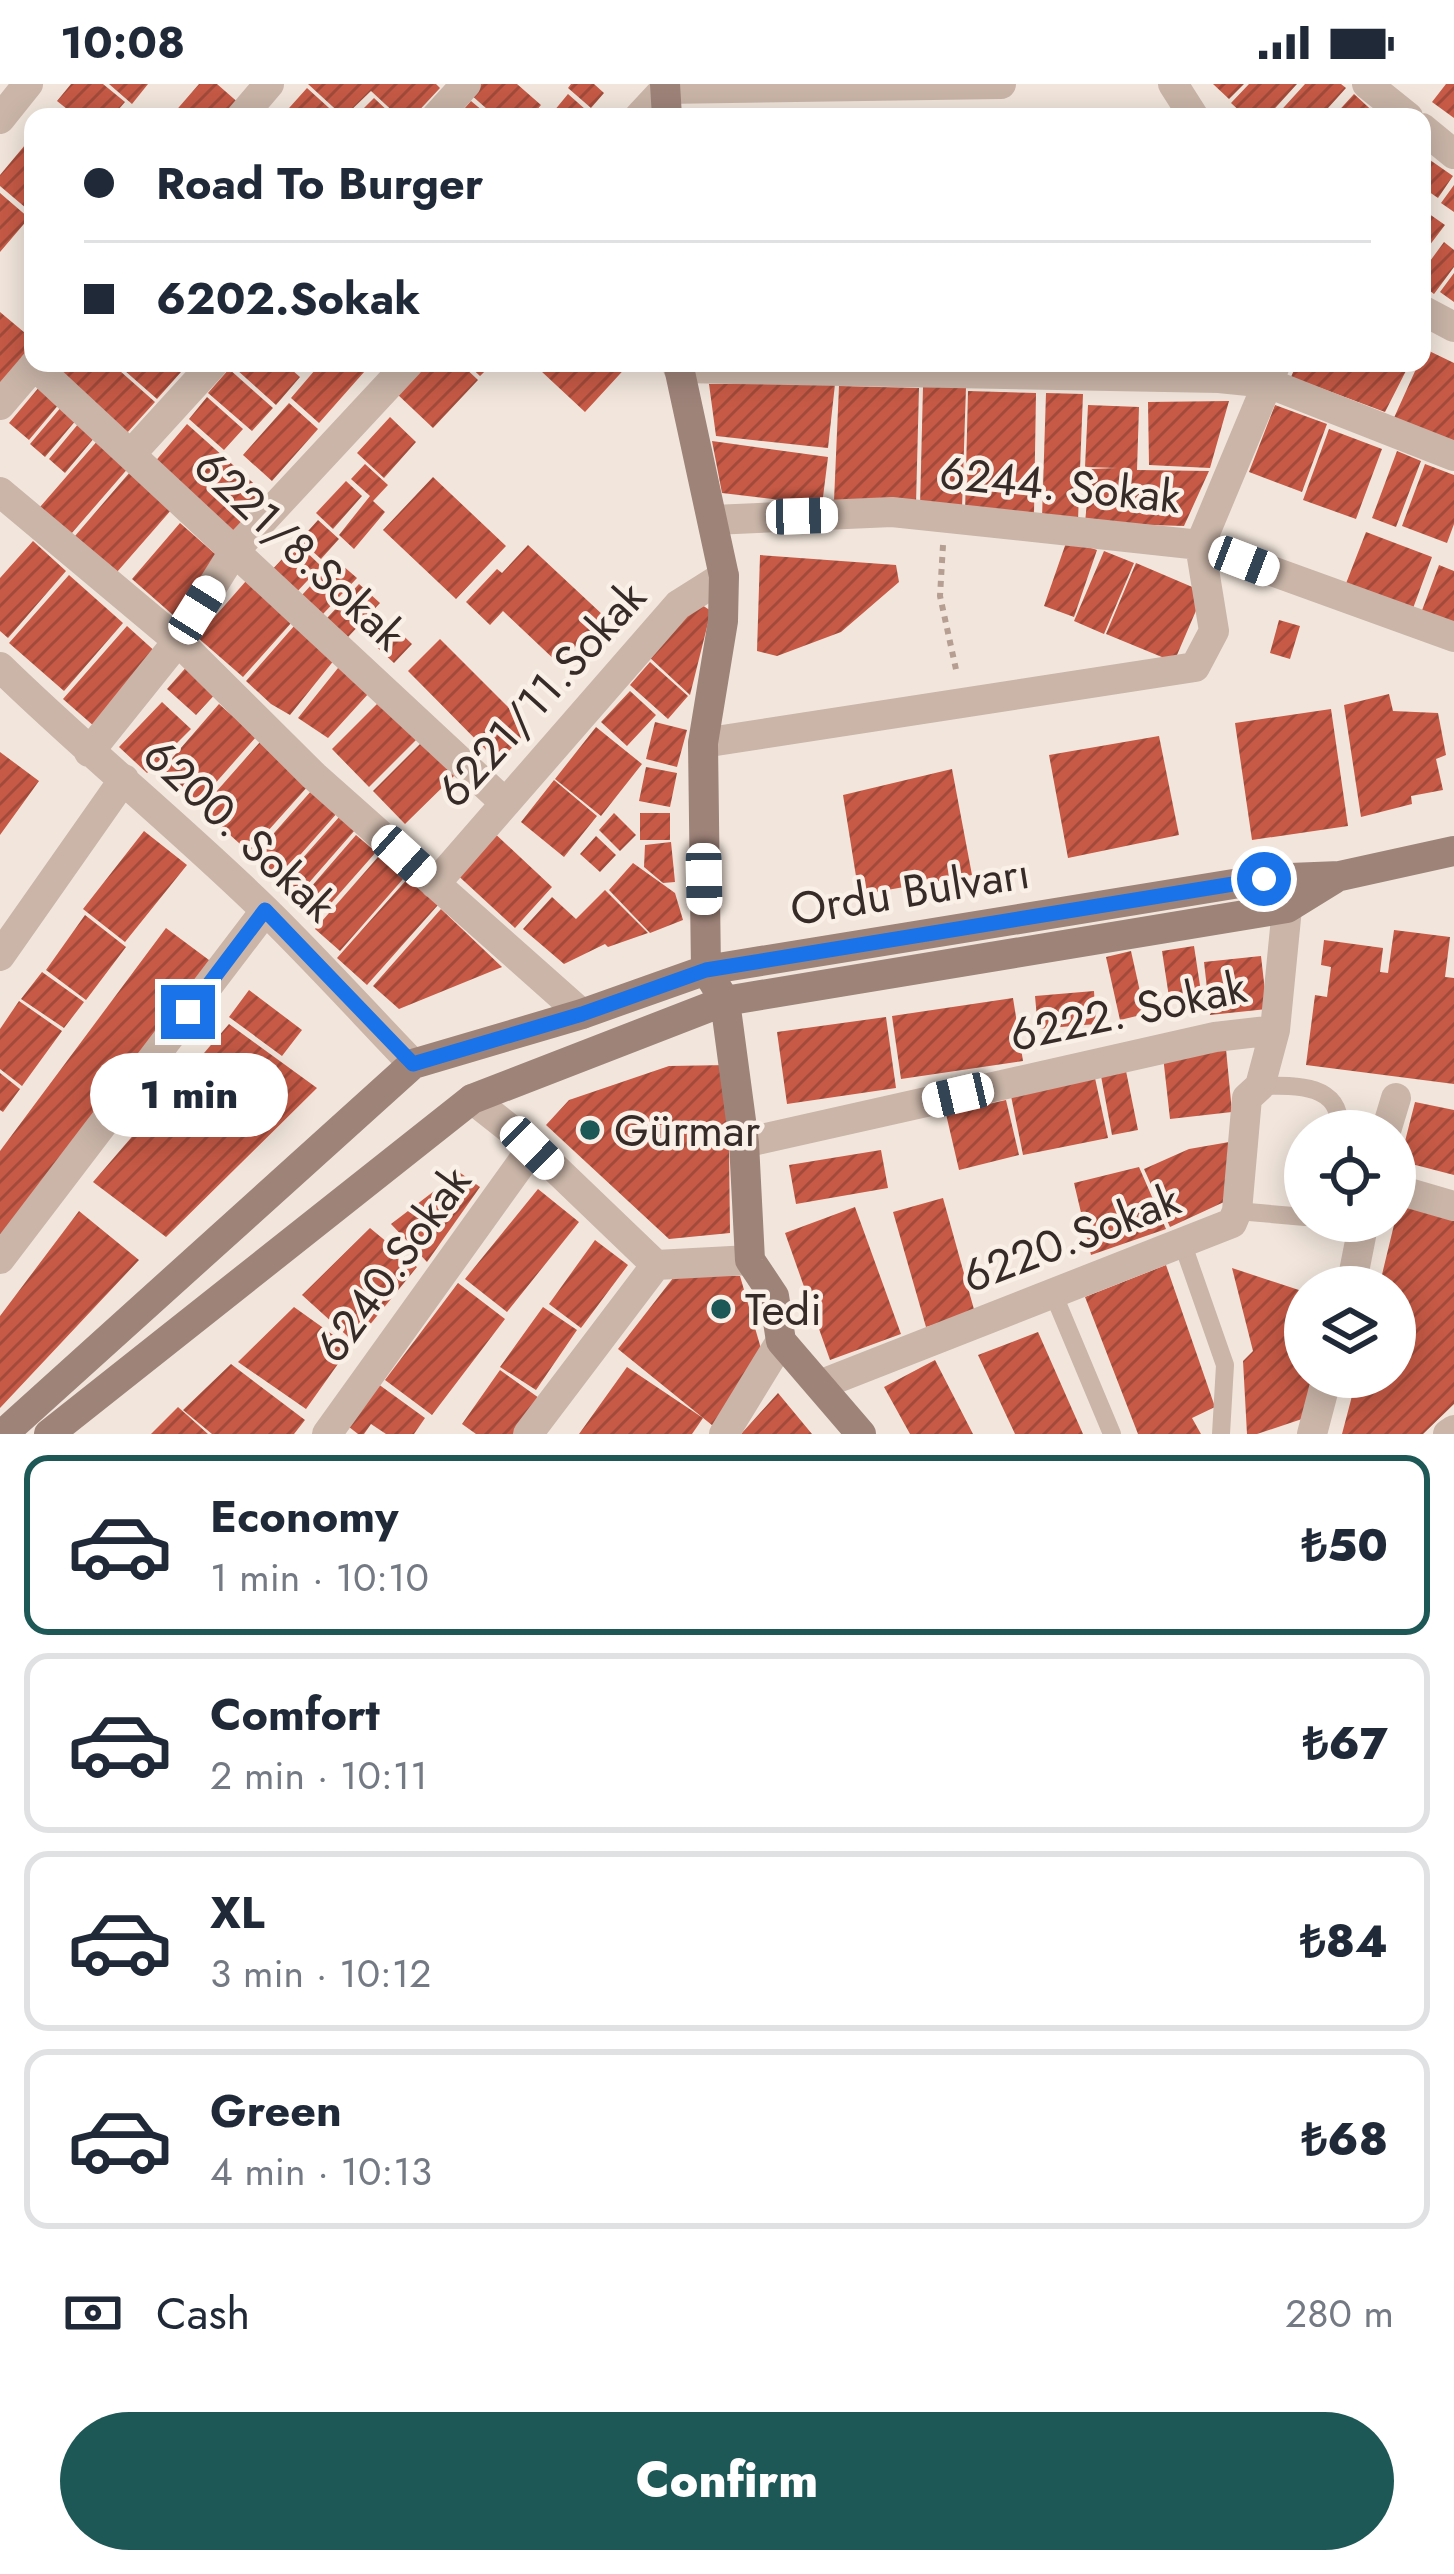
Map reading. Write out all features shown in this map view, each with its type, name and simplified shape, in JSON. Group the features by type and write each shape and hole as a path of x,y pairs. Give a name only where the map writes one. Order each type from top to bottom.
{"main road":[{"path":"679,372 724,576 723,621 703,742 706,970 725,1001 744,1143 751,1260 774,1296 781,1341 861,1434"},
{"name":"Ordu Bulvarı","path":"3,1434 413,1064 582,1014 706,970 1264,879 1340,876 1454,851"},
{"name":"Ordu Bulvarı","path":"49,1434 472,1099 725,1001 1287,908 1340,876"}],"street":[{"path":"249,108 269,84"},
{"path":"444,108 466,84"},
{"path":"665,97 1001,84"},
{"path":"0,118 22,86"},
{"path":"0,404 28,372"},
{"name":"6221/8.Sokak","path":"44,372 504,802"},
{"path":"131,454 206,372"},
{"path":"89,752 178,640 235,550 402,372"},
{"path":"949,372 1220,378 1272,373 1454,456"},
{"path":"703,742 1195,667 1214,631 1200,545 1272,373"},
{"path":"0,492 178,640 314,776 582,1014"},
{"name":"6244. Sokak","path":"713,520 892,512 1200,545 1454,637"},
{"name":"6221/11.Sokak","path":"435,884 678,605 724,576"},
{"name":"6200. Sokak","path":"3,675 265,910 413,1064"},
{"path":"0,956 124,779"},
{"name":"6222. Sokak","path":"744,1143 1215,1037 1275,1030 1287,908"},
{"path":"0,1259 265,910"},
{"name":"6220.Sokak","path":"821,1384 1232,1223 1238,1211 1247,1098 1260,1086 1275,1030"},
{"path":"1392,1110 1396,1098"},
{"path":"472,1099 532,1148 656,1265 751,1260"},
{"name":"6240.Sokak","path":"327,1434 532,1148"},
{"path":"1416,1195 1454,1206"},
{"path":"528,1434 656,1265"},
{"path":"724,1434 781,1341"},
{"path":"1312,1434 1321,1398"}],"lane":[{"path":"1260,1086 1302,1084 1325,1093 1338,1110"},
{"path":"1238,1211 1284,1215"},
{"path":"1182,1242 1225,1365 1221,1434"},
{"path":"1053,1293 1112,1434"}],"path":[{"path":"944,518 940,596 962,702"}],"building":[{"path":"71,84 103,84 125,102 120,108 66,108 57,101"},
{"path":"109,84 148,84 132,104"},
{"path":"199,84 217,84 241,105 238,108 178,108"},
{"path":"308,84 436,84 440,88 421,108 389,108 371,91 353,108 334,108"},
{"path":"478,84 517,84 541,105 486,108 470,94"},
{"path":"594,84 604,93 591,108 568,88"},
{"path":"1213,84 1244,84 1229,99"},
{"path":"1249,84 1297,84 1275,108 1236,108 1231,103"},
{"path":"1305,84 1346,88 1328,108 1283,108"},
{"path":"1446,84 1454,84 1454,118 1432,102"},
{"path":"307,88 329,108 289,108"},
{"path":"568,94 584,108 556,108"},
{"path":"1354,94 1369,108 1341,108"},
{"path":"374,98 385,108 364,108"},
{"path":"24,146 24,206 0,186 0,175"},
{"path":"1431,161 1453,176 1438,198 1431,193"},
{"path":"1454,185 1454,212 1441,203"},
{"path":"0,193 24,214 24,224 0,252"},
{"path":"1431,215 1445,225 1431,243"},
{"path":"1444,242 1454,250 1454,267 1434,294 1431,292 1431,260"},
{"path":"1454,273 1454,302 1440,292"},
{"path":"0,312 24,332 24,363 0,391"},
{"path":"1431,352 1454,363 1454,449 1393,420 1415,372 1431,372"},
{"path":"56,372 121,372 155,402 126,434"},
{"path":"126,372 181,372 157,399"},
{"path":"226,372 232,372 273,408 252,431 208,393"},
{"path":"239,372 294,372 300,377 276,405"},
{"path":"313,372 364,372 319,423 291,398"},
{"path":"416,372 470,372 478,380 433,428 396,393"},
{"path":"542,372 622,372 585,412"},
{"path":"1293,372 1405,372 1385,412 1291,377"},
{"path":"709,384 835,384 828,448 716,436"},
{"path":"40,386 60,403 29,440 9,423"},
{"path":"839,386 919,388 916,504 834,501"},
{"path":"923,387 966,387 962,508 920,507"},
{"path":"968,391 1036,393 1034,514 965,513"},
{"path":"1046,393 1083,394 1078,520 1042,518"},
{"path":"207,397 243,429 224,450 189,419"},
{"path":"1229,401 1210,468 1149,465 1148,402"},
{"path":"289,403 318,429 272,481 243,455"},
{"path":"1088,405 1139,407 1137,470 1209,471 1184,526 1085,523 1090,469 1117,468 1085,467"},
{"path":"1275,405 1327,424 1302,492 1249,472"},
{"path":"62,406 77,419 45,457 30,444"},
{"path":"390,417 416,442 384,478 357,453"},
{"path":"79,423 95,437 65,473 49,459"},
{"path":"187,424 270,498 236,537 153,464"},
{"path":"1329,429 1382,449 1356,519 1303,500"},
{"path":"99,439 130,466 71,534 40,507"},
{"path":"712,441 828,457 822,505 722,493"},
{"path":"1397,451 1421,461 1396,527 1372,518"},
{"path":"365,464 388,485 373,501 385,512 354,549 339,535 370,496 351,479"},
{"path":"1425,464 1454,475 1454,524 1447,543 1402,526"},
{"path":"130,472 172,509 117,572 75,536"},
{"path":"433,477 506,546 456,599 383,530"},
{"path":"346,481 362,496 333,529 316,513"},
{"path":"318,520 339,539 321,559 300,540"},
{"path":"180,523 222,560 173,615 132,579"},
{"path":"1366,532 1432,557 1412,611 1345,586"},
{"path":"1067,540 1097,550 1074,617 1044,606"},
{"path":"33,541 66,571 8,638 0,631 0,578"},
{"path":"297,543 321,566 294,595 270,572"},
{"path":"528,545 604,616 559,664 503,611 490,625 466,602"},
{"path":"1104,551 1134,563 1104,634 1074,621"},
{"path":"760,555 896,565 899,582 841,632 777,656 757,651"},
{"path":"335,559 357,578 323,614 302,595"},
{"path":"1136,563 1204,592 1174,662 1106,634"},
{"path":"1439,565 1454,571 1454,636 1421,613"},
{"path":"69,575 123,623 64,691 9,643"},
{"path":"246,581 292,622 243,677 197,637"},
{"path":"359,584 380,603 348,637 327,618"},
{"path":"699,603 711,611 690,695 648,656"},
{"path":"1279,620 1300,626 1290,659 1270,653"},
{"path":"389,622 412,644 394,663 371,642"},
{"path":"295,625 335,659 290,715 246,681"},
{"path":"127,626 158,654 95,727 63,699"},
{"path":"440,639 530,729 498,762 408,671"},
{"path":"650,662 688,696 668,719 630,685"},
{"path":"342,663 369,693 328,738 298,718"},
{"path":"189,664 219,690 196,715 167,689"},
{"path":"630,691 656,715 627,746 601,722"},
{"path":"1389,694 1393,711 1438,713 1446,755 1436,759 1443,790 1411,796 1412,804 1361,817 1344,705"},
{"path":"383,698 421,735 369,787 332,749"},
{"path":"162,702 191,729 147,773 119,747"},
{"path":"219,704 256,737 197,804 161,771"},
{"path":"1331,709 1348,826 1252,840 1235,723"},
{"path":"655,722 687,730 677,767 646,759"},
{"path":"596,727 642,764 601,816 555,779"},
{"path":"1159,736 1179,835 1068,858 1049,755"},
{"path":"260,742 309,785 249,852 201,809"},
{"path":"422,742 455,775 405,824 373,791"},
{"path":"0,752 39,781 0,835"},
{"path":"646,767 677,773 670,807 639,801"},
{"path":"952,769 972,875 859,895 843,795"},
{"path":"554,780 597,816 564,857 521,822"},
{"path":"312,790 338,812 278,880 253,857"},
{"path":"614,813 636,835 620,851 599,830"},
{"path":"640,813 670,813 670,840 640,840"},
{"path":"340,816 355,830 300,893 285,878"},
{"path":"490,829 552,887 515,928 452,870"},
{"path":"144,831 187,865 125,942 83,909"},
{"path":"356,835 376,852 317,919 298,902"},
{"path":"596,836 616,855 600,872 580,854"},
{"path":"671,842 675,882 663,883 644,867 645,845"},
{"path":"378,857 403,879 340,951 315,929"},
{"path":"633,863 675,893 683,920 650,933 609,890"},
{"path":"408,878 438,905 367,985 337,958"},
{"path":"605,890 648,933 608,947 605,944 564,964 523,929 552,897 576,919"},
{"path":"441,909 502,967 399,1009 373,986"},
{"path":"85,915 126,947 86,1000 46,970"},
{"path":"166,928 213,963 0,1244 0,1151"},
{"path":"1394,930 1450,937 1445,977 1454,978 1454,1084 1306,1065 1315,995 1327,997 1331,967 1321,965 1324,940 1383,948 1380,972 1388,973"},
{"path":"1194,946 1201,992 1169,997 1162,951"},
{"path":"1131,951 1145,1014 1120,1020 1106,957"},
{"path":"1261,956 1267,1009 1210,1015 1204,962"},
{"path":"42,972 84,1002 64,1028 21,999"},
{"path":"249,990 302,1030 282,1056 229,1017"},
{"path":"1094,991 1096,1024 1038,1029 1035,996"},
{"path":"1013,998 1023,1061 901,1079 892,1016"},
{"path":"19,1001 62,1031 22,1086 0,1069 0,1029"},
{"path":"886,1017 896,1088 787,1104 777,1032"},
{"path":"229,1024 317,1088 166,1237 93,1182"},
{"path":"1226,1049 1232,1112 1170,1119 1163,1056"},
{"path":"728,1065 730,1233 669,1239 546,1125 569,1100 669,1066"},
{"path":"1126,1071 1138,1130 1112,1135 1101,1076"},
{"path":"0,1073 20,1089 3,1112 0,1110"},
{"path":"1095,1078 1108,1138 1023,1155 1011,1096"},
{"path":"1006,1100 1019,1155 959,1170 946,1114"},
{"path":"1415,1102 1454,1110 1454,1175 1416,1165"},
{"path":"1235,1141 1237,1196 1170,1227 1144,1169 1189,1149"},
{"path":"881,1150 888,1188 796,1204 789,1165"},
{"path":"1139,1167 1166,1229 1091,1255 1074,1183"},
{"path":"459,1172 480,1187 427,1262 391,1224"},
{"path":"538,1189 579,1222 507,1312 465,1279"},
{"path":"943,1198 975,1313 926,1327 893,1212"},
{"path":"1416,1205 1454,1217 1454,1404 1423,1434 1342,1434 1351,1398 1416,1398 1416,1266 1384,1266 1390,1242 1416,1242"},
{"path":"855,1207 901,1334 830,1360 785,1233"},
{"path":"79,1211 139,1260 0,1408 0,1316"},
{"path":"370,1228 417,1267 355,1343 302,1295"},
{"path":"595,1240 628,1265 581,1328 549,1304"},
{"path":"1166,1265 1215,1407 1192,1418 1201,1434 1138,1434 1085,1297"},
{"path":"1232,1268 1284,1285 1284,1398 1308,1398 1302,1419 1247,1434 1243,1361 1253,1351"},
{"path":"677,1273 740,1276 764,1359 718,1430 618,1349"},
{"path":"458,1283 505,1319 432,1415 385,1380"},
{"path":"294,1307 350,1347 306,1409 238,1362"},
{"path":"543,1307 577,1330 536,1390 500,1367"},
{"path":"1038,1332 1083,1434 1015,1434 978,1355"},
{"path":"935,1360 973,1434 910,1434 884,1387"},
{"path":"231,1364 305,1420 294,1434 212,1434 183,1410"},
{"path":"627,1367 703,1418 692,1434 579,1434"},
{"path":"500,1370 539,1398 514,1434 476,1434 462,1424"},
{"path":"374,1381 425,1418 414,1434 386,1434 371,1424 364,1434 358,1434 344,1423"},
{"path":"778,1393 812,1434 741,1434"},
{"path":"178,1407 187,1415 208,1434 151,1434"}],"place":[{"name":"Gürmar","path":"590,1130"},
{"name":"Tedi","path":"721,1309"}],"route":[{"path":"188,1012 265,910 413,1064 582,1014 706,970 1264,879"}]}
